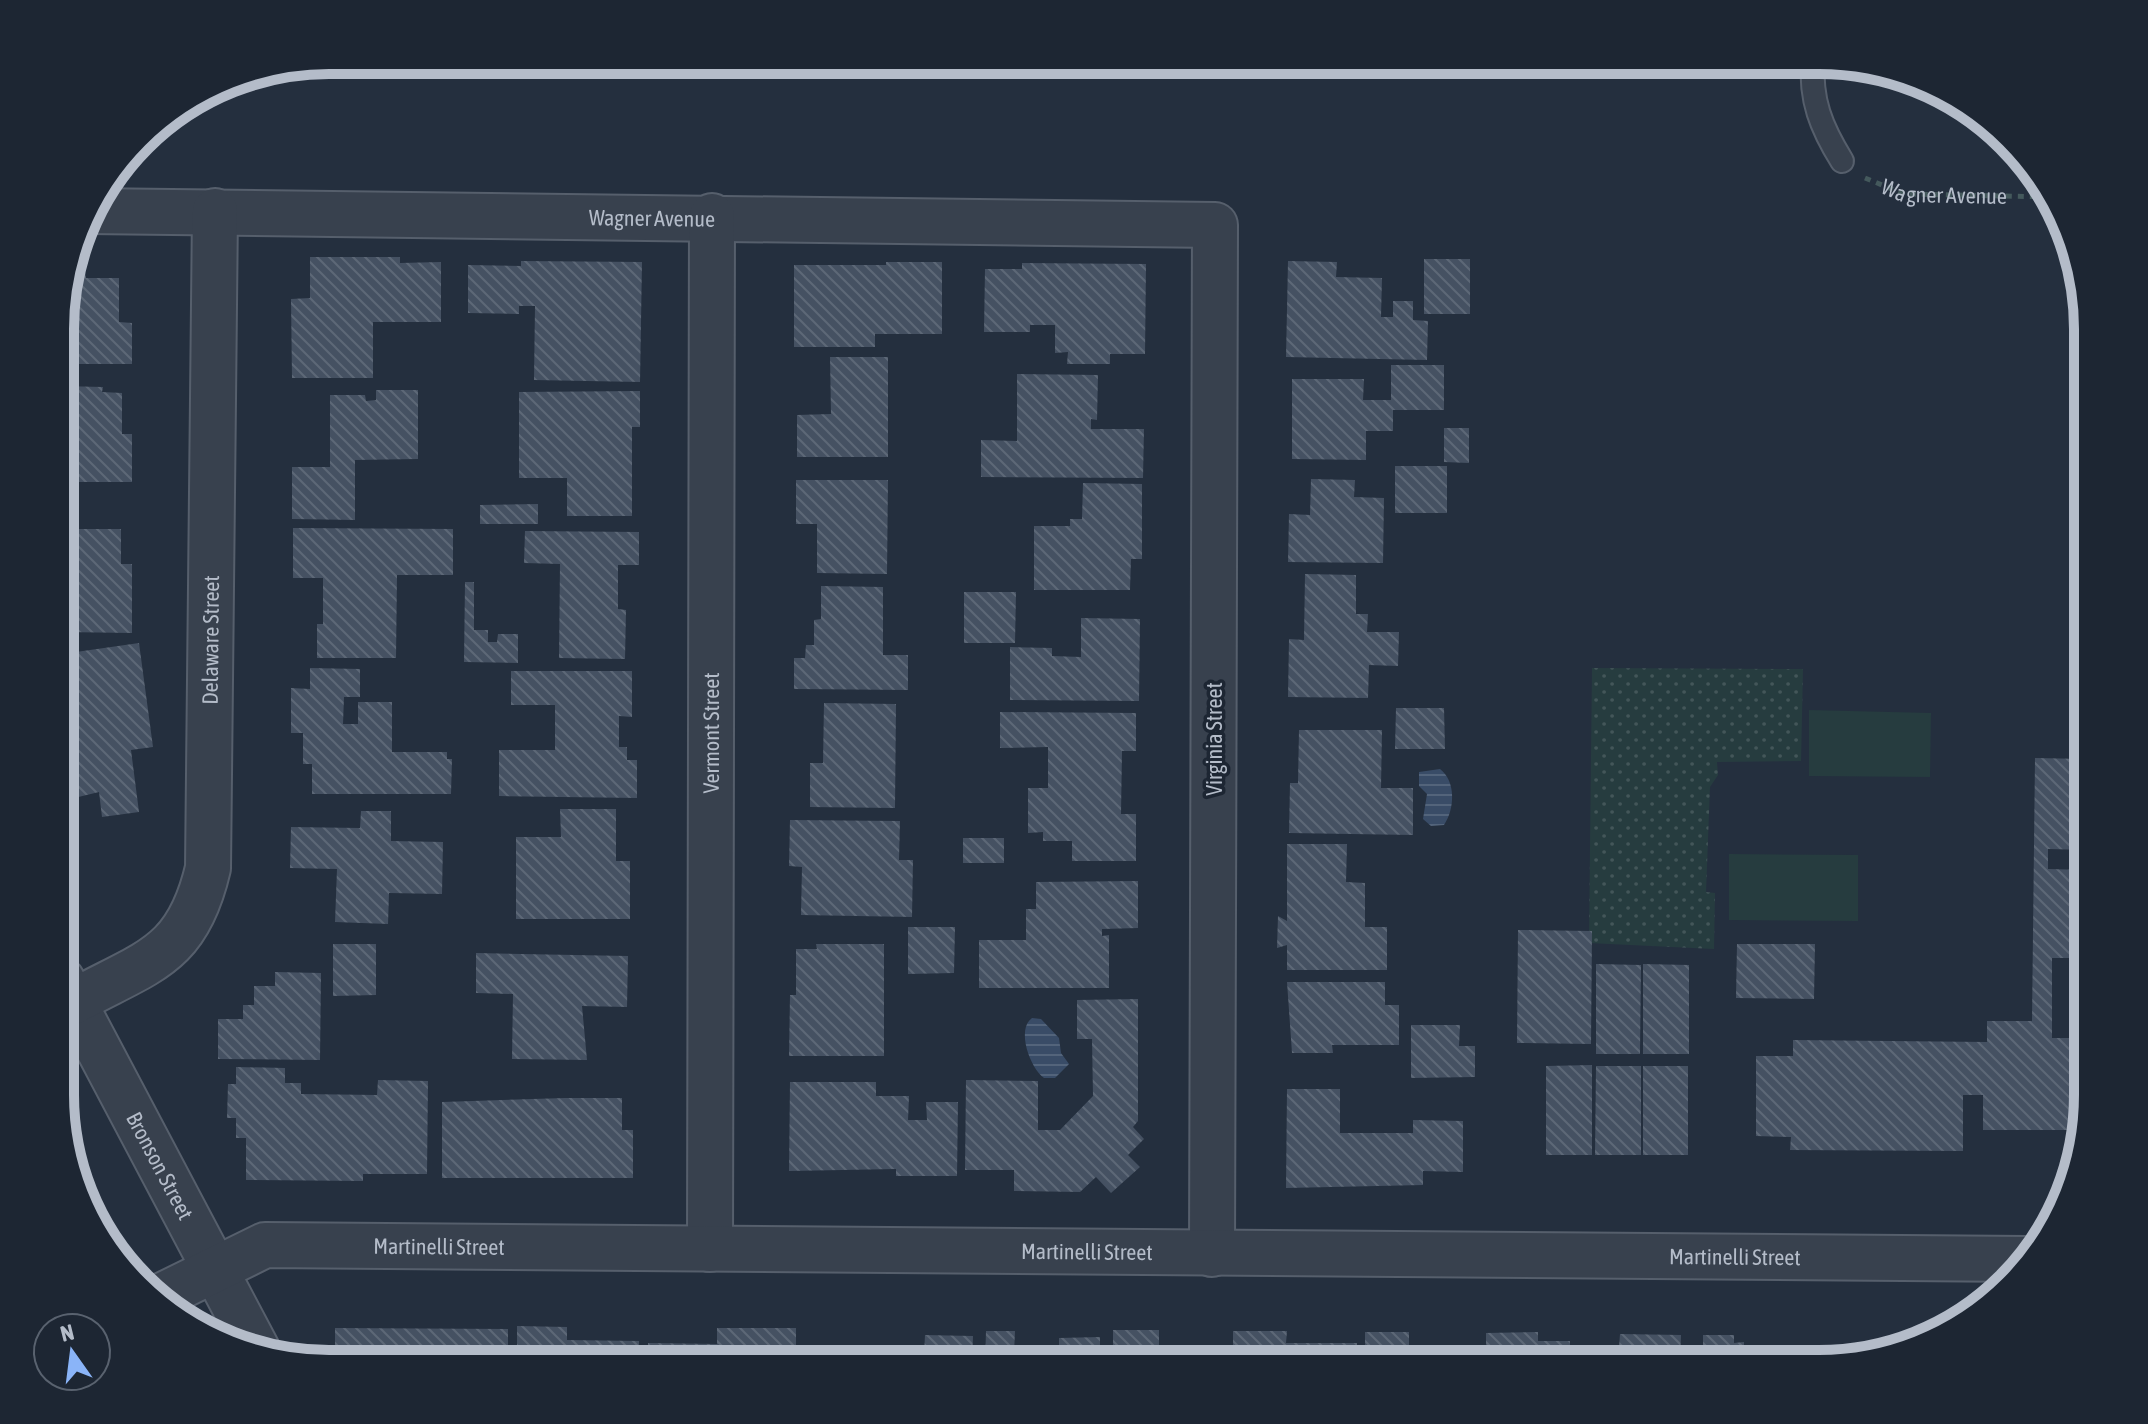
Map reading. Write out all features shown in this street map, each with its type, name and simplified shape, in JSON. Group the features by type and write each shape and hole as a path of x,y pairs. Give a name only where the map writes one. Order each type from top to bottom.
{"street":[{"name":"Wagner Avenue","path":"103,211 712,216 1215,225"},
{"name":"Delaware Street","path":"74,989 140,966 182,936 194,916 208,868 215,211"},
{"name":"Vermont Street","path":"710,1249 712,216"},
{"name":"Virginia Street","path":"1212,1254 1215,225"},
{"name":"Bronson Street","path":"74,1002 251,1337"},
{"name":"Martinelli Street","path":"168,1292 265,1245 2013,1259"}],"lane":[{"path":"1814,74 1815,107 1823,130 1842,161"}],"path":[{"name":"Wagner Avenue","path":"1842,161 1871,182 1904,194 2036,197"}],"green space":[{"path":"1592,668 1803,669 1801,761 1717,762 1718,775 1710,787 1706,892 1715,893 1714,949 1589,943"},
{"path":"1809,710 1931,713 1930,777 1809,776"},
{"path":"1729,854 1858,855 1858,921 1729,920"}],"water":[{"path":"1440,769 1449,781 1452,803 1444,825 1431,826 1423,819 1427,794 1419,786 1419,772"},
{"path":"1032,1018 1041,1019 1059,1038 1061,1053 1069,1064 1055,1078 1044,1078 1030,1058 1025,1031"}],"building":[{"path":"310,257 400,257 400,263 441,262 441,322 373,322 373,378 292,378 291,299 310,298"},
{"path":"1424,259 1470,259 1470,314 1424,314"},
{"path":"521,261 642,262 640,382 534,380 535,306 519,306 519,314 468,313 468,265 521,266"},
{"path":"1288,261 1337,262 1336,277 1382,278 1381,317 1393,317 1393,301 1413,301 1413,320 1428,321 1427,360 1286,357"},
{"path":"886,262 942,262 942,334 875,334 875,347 794,347 794,265 886,265"},
{"path":"1022,263 1146,264 1145,354 1110,354 1110,364 1067,364 1068,352 1055,353 1055,325 1030,325 1030,332 984,332 985,269 1022,269"},
{"path":"82,268 85,268 86,278 119,278 119,322 132,323 132,364 74,364 76,296"},
{"path":"830,357 888,357 888,457 797,457 797,415 831,414"},
{"path":"1391,365 1444,365 1444,410 1393,410 1393,431 1366,431 1366,460 1292,459 1292,379 1364,379 1363,400 1391,400"},
{"path":"1017,374 1098,375 1097,420 1091,419 1091,429 1144,429 1143,478 981,477 981,440 1017,441"},
{"path":"74,386 103,387 102,392 122,393 122,434 132,434 132,482 74,482"},
{"path":"376,390 418,390 418,459 355,460 355,520 292,519 292,467 330,467 330,395 365,395 366,401 376,400"},
{"path":"640,391 640,427 632,427 632,516 567,516 567,478 519,478 519,392"},
{"path":"1444,428 1469,428 1469,463 1444,462"},
{"path":"1395,466 1447,466 1447,513 1395,513"},
{"path":"1311,479 1355,480 1354,497 1384,498 1383,563 1288,562 1289,514 1310,515"},
{"path":"796,480 888,480 887,574 817,573 817,524 796,524"},
{"path":"1083,483 1142,484 1142,559 1131,559 1130,590 1034,590 1034,526 1070,526 1070,519 1082,519"},
{"path":"538,504 538,524 480,524 480,505"},
{"path":"293,528 453,529 453,575 397,575 396,658 317,658 317,624 323,624 323,578 293,578"},
{"path":"74,529 121,529 121,564 132,564 132,633 74,632"},
{"path":"525,531 639,532 639,565 618,565 618,609 626,610 625,659 559,658 560,564 524,563"},
{"path":"1305,574 1356,575 1356,614 1368,614 1367,632 1399,632 1398,666 1369,665 1368,698 1288,697 1289,639 1304,640"},
{"path":"465,582 474,582 474,630 488,630 488,642 497,642 498,634 518,634 518,663 464,662"},
{"path":"821,586 883,587 883,655 908,655 908,690 794,689 794,658 805,658 806,645 814,645 814,620 821,619"},
{"path":"964,592 1016,592 1015,643 964,643"},
{"path":"1081,618 1140,619 1139,701 1010,700 1010,647 1052,648 1052,656 1081,657"},
{"path":"139,643 153,747 131,750 139,812 102,817 99,792 74,798 74,652"},
{"path":"310,668 360,669 360,697 344,697 343,724 358,724 358,702 392,702 392,752 447,752 447,759 452,759 451,794 312,794 312,764 303,764 303,733 291,733 291,688 310,689"},
{"path":"511,671 632,671 632,717 619,716 619,747 627,747 627,760 637,760 637,798 499,796 499,750 555,750 555,705 511,705"},
{"path":"824,703 896,704 895,808 810,807 810,763 823,763"},
{"path":"1396,708 1444,708 1445,749 1395,749"},
{"path":"1000,712 1136,713 1136,751 1122,751 1121,814 1136,814 1136,861 1072,861 1072,841 1043,841 1043,832 1028,833 1028,788 1048,788 1048,747 1000,748"},
{"path":"1299,730 1382,730 1381,788 1413,788 1413,835 1289,833 1290,783 1298,783"},
{"path":"2035,758 2073,759 2073,850 2048,849 2048,869 2073,870 2073,958 2052,958 2052,1038 2073,1038 2073,1111 2068,1150 2068,1130 1983,1130 1983,1095 1963,1095 1963,1151 1790,1150 1791,1137 1756,1136 1756,1056 1793,1056 1793,1040 1987,1042 1987,1021 2032,1021"},
{"path":"560,809 616,809 616,861 630,861 630,919 516,919 516,837 561,837"},
{"path":"361,811 391,811 391,841 443,842 442,894 389,893 388,924 335,922 337,869 290,868 291,827 360,828"},
{"path":"790,820 900,821 899,860 913,860 912,917 801,915 802,867 789,866"},
{"path":"963,838 1004,838 1004,863 963,863"},
{"path":"1287,844 1347,844 1346,882 1365,883 1365,927 1387,927 1387,970 1287,970 1287,945 1277,948 1278,916 1287,921"},
{"path":"1138,881 1138,928 1102,929 1102,936 1109,935 1109,988 979,988 979,940 1026,940 1026,909 1036,909 1036,882"},
{"path":"908,927 955,927 954,973 908,974"},
{"path":"1518,930 1592,931 1591,1044 1517,1043"},
{"path":"333,944 376,944 376,995 333,996"},
{"path":"816,944 884,944 884,1056 789,1056 790,995 796,995 796,949 817,949"},
{"path":"1737,944 1815,944 1814,999 1736,998"},
{"path":"476,953 628,956 627,1007 582,1006 587,1060 512,1059 513,994 476,993"},
{"path":"1596,964 1641,965 1640,1054 1596,1054"},
{"path":"1643,964 1689,965 1689,1054 1643,1054"},
{"path":"275,972 321,973 320,1060 218,1059 218,1019 243,1019 243,1005 254,1005 254,986 275,986"},
{"path":"1287,982 1385,982 1385,1005 1399,1005 1399,1045 1332,1045 1333,1053 1292,1053"},
{"path":"1138,999 1138,1121 1133,1127 1144,1139 1128,1155 1140,1167 1111,1193 1096,1177 1080,1192 1014,1191 1014,1170 965,1170 966,1080 1038,1081 1038,1130 1060,1130 1093,1096 1092,1039 1077,1039 1077,1000"},
{"path":"1411,1025 1460,1025 1459,1046 1475,1046 1475,1077 1411,1078"},
{"path":"1592,1065 1592,1155 1546,1155 1546,1066"},
{"path":"1596,1066 1641,1066 1641,1155 1595,1155"},
{"path":"1643,1066 1688,1066 1688,1155 1643,1155"},
{"path":"236,1067 285,1068 285,1083 301,1083 301,1094 377,1095 378,1080 428,1081 427,1174 363,1174 363,1181 246,1180 246,1138 236,1138 236,1118 227,1118 228,1084 236,1084"},
{"path":"790,1082 876,1082 876,1096 909,1096 908,1120 927,1120 926,1102 958,1102 957,1176 896,1176 896,1169 789,1171"},
{"path":"1287,1089 1340,1089 1340,1133 1413,1133 1413,1120 1463,1121 1463,1172 1423,1171 1423,1185 1286,1188"},
{"path":"622,1098 622,1130 633,1130 633,1178 442,1178 442,1102"},
{"path":"517,1326 567,1327 567,1340 639,1341 639,1350 517,1350"},
{"path":"335,1328 508,1329 508,1350 335,1350"},
{"path":"717,1328 796,1328 796,1350 648,1350 648,1343 717,1344"},
{"path":"1113,1330 1159,1330 1159,1349 1113,1349"},
{"path":"986,1331 1015,1331 1014,1350 985,1350"},
{"path":"1233,1331 1287,1331 1286,1343 1357,1343 1357,1349 1233,1349"},
{"path":"1365,1332 1409,1332 1409,1349 1365,1349"},
{"path":"1538,1332 1538,1341 1570,1341 1570,1349 1486,1349 1486,1333"},
{"path":"1620,1334 1681,1335 1681,1349 1595,1349 1619,1347"},
{"path":"925,1335 973,1336 973,1350 924,1350"},
{"path":"1703,1335 1734,1335 1734,1343 1744,1342 1744,1349 1703,1349"},
{"path":"1100,1337 1100,1349 1059,1350 1059,1338"},
{"path":"1438,1348 1477,1349 1438,1349"}]}
